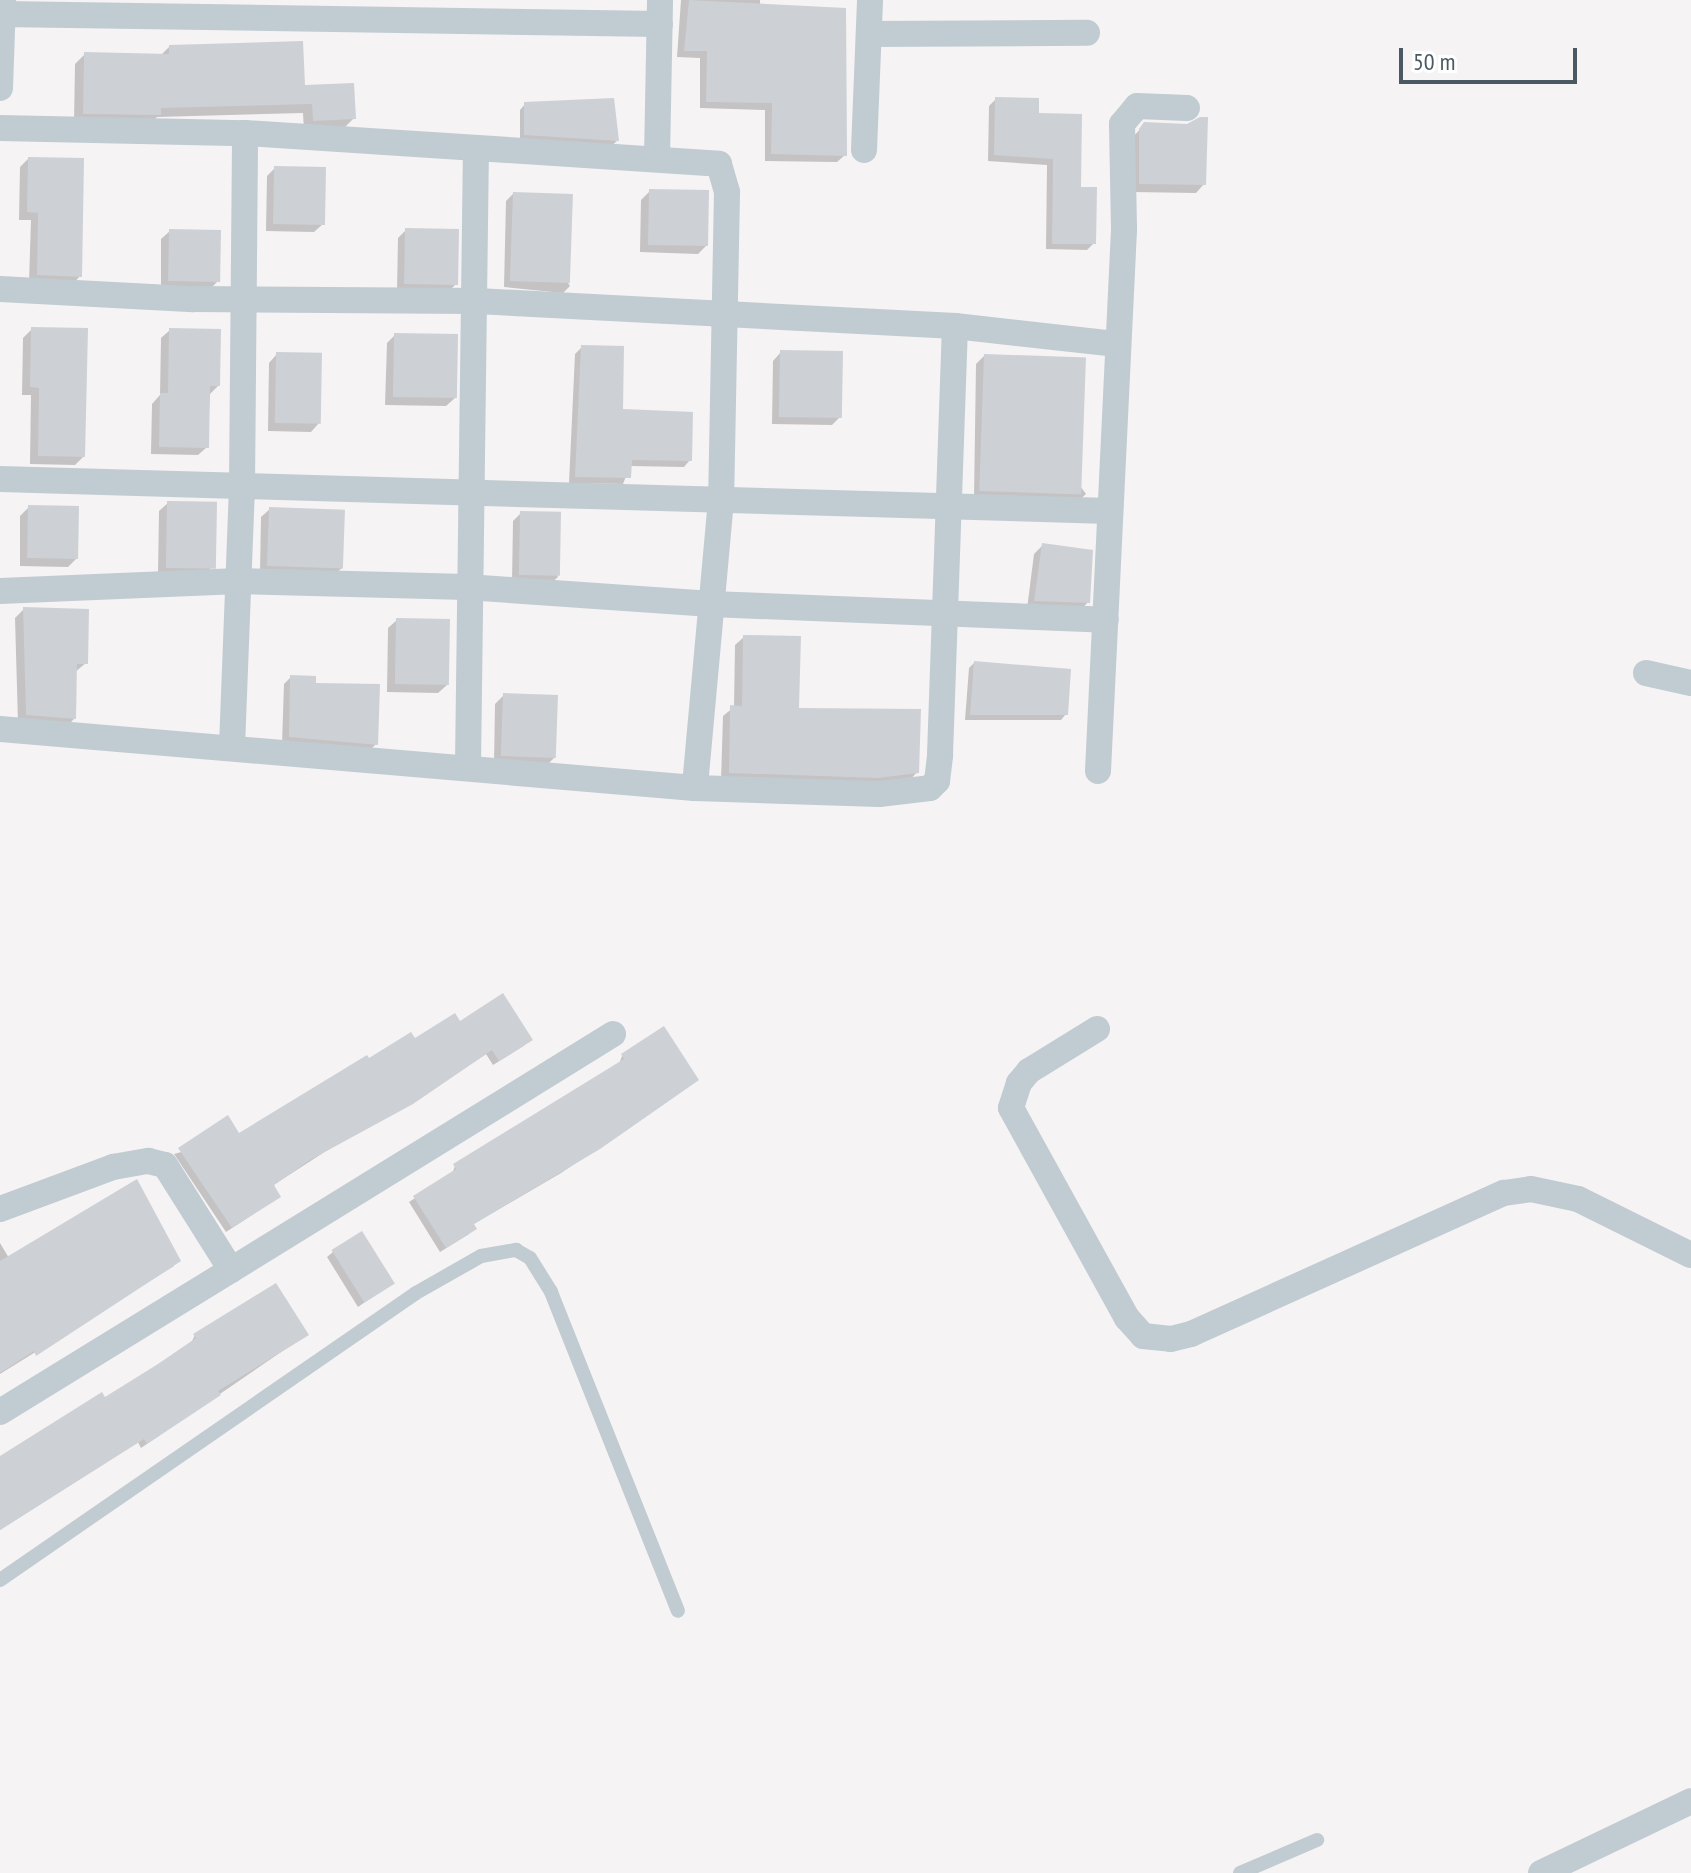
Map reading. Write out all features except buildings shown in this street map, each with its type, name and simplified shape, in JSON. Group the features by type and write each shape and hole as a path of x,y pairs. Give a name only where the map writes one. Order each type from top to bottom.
{"street":[{"path":"864,150 870,0"},
{"path":"0,88 2,7 660,12 657,158"},
{"path":"869,34 1087,33"},
{"path":"1098,771 1115,344 1124,219 1122,124 1137,106 1187,108"},
{"path":"0,128 245,133 710,160 725,174 721,500 695,788"},
{"path":"232,747 242,486 241,300 245,133"},
{"path":"468,765 467,587 477,301 476,148"},
{"path":"0,289 241,300 477,301 955,326 1115,344"},
{"path":"0,729 468,765 695,788 879,794 930,788 937,781 940,755 955,326"},
{"path":"0,479 1110,511"},
{"path":"0,591 239,581 467,587 711,604 1106,620"},
{"path":"1646,673 1691,683"},
{"path":"1097,1029 1029,1071 1019,1083 1011,1108 1127,1318 1143,1336 1171,1339 1191,1334 1504,1193 1531,1189 1578,1199 1691,1255"},
{"path":"0,1412 613,1034"},
{"path":"0,1209 113,1167 148,1161 165,1165 231,1270"},
{"path":"1541,1873 1691,1801"}],"lane":[{"path":"0,1580 416,1293 481,1256 516,1250 530,1258 551,1292 678,1611"},
{"path":"1240,1873 1317,1840"}]}
